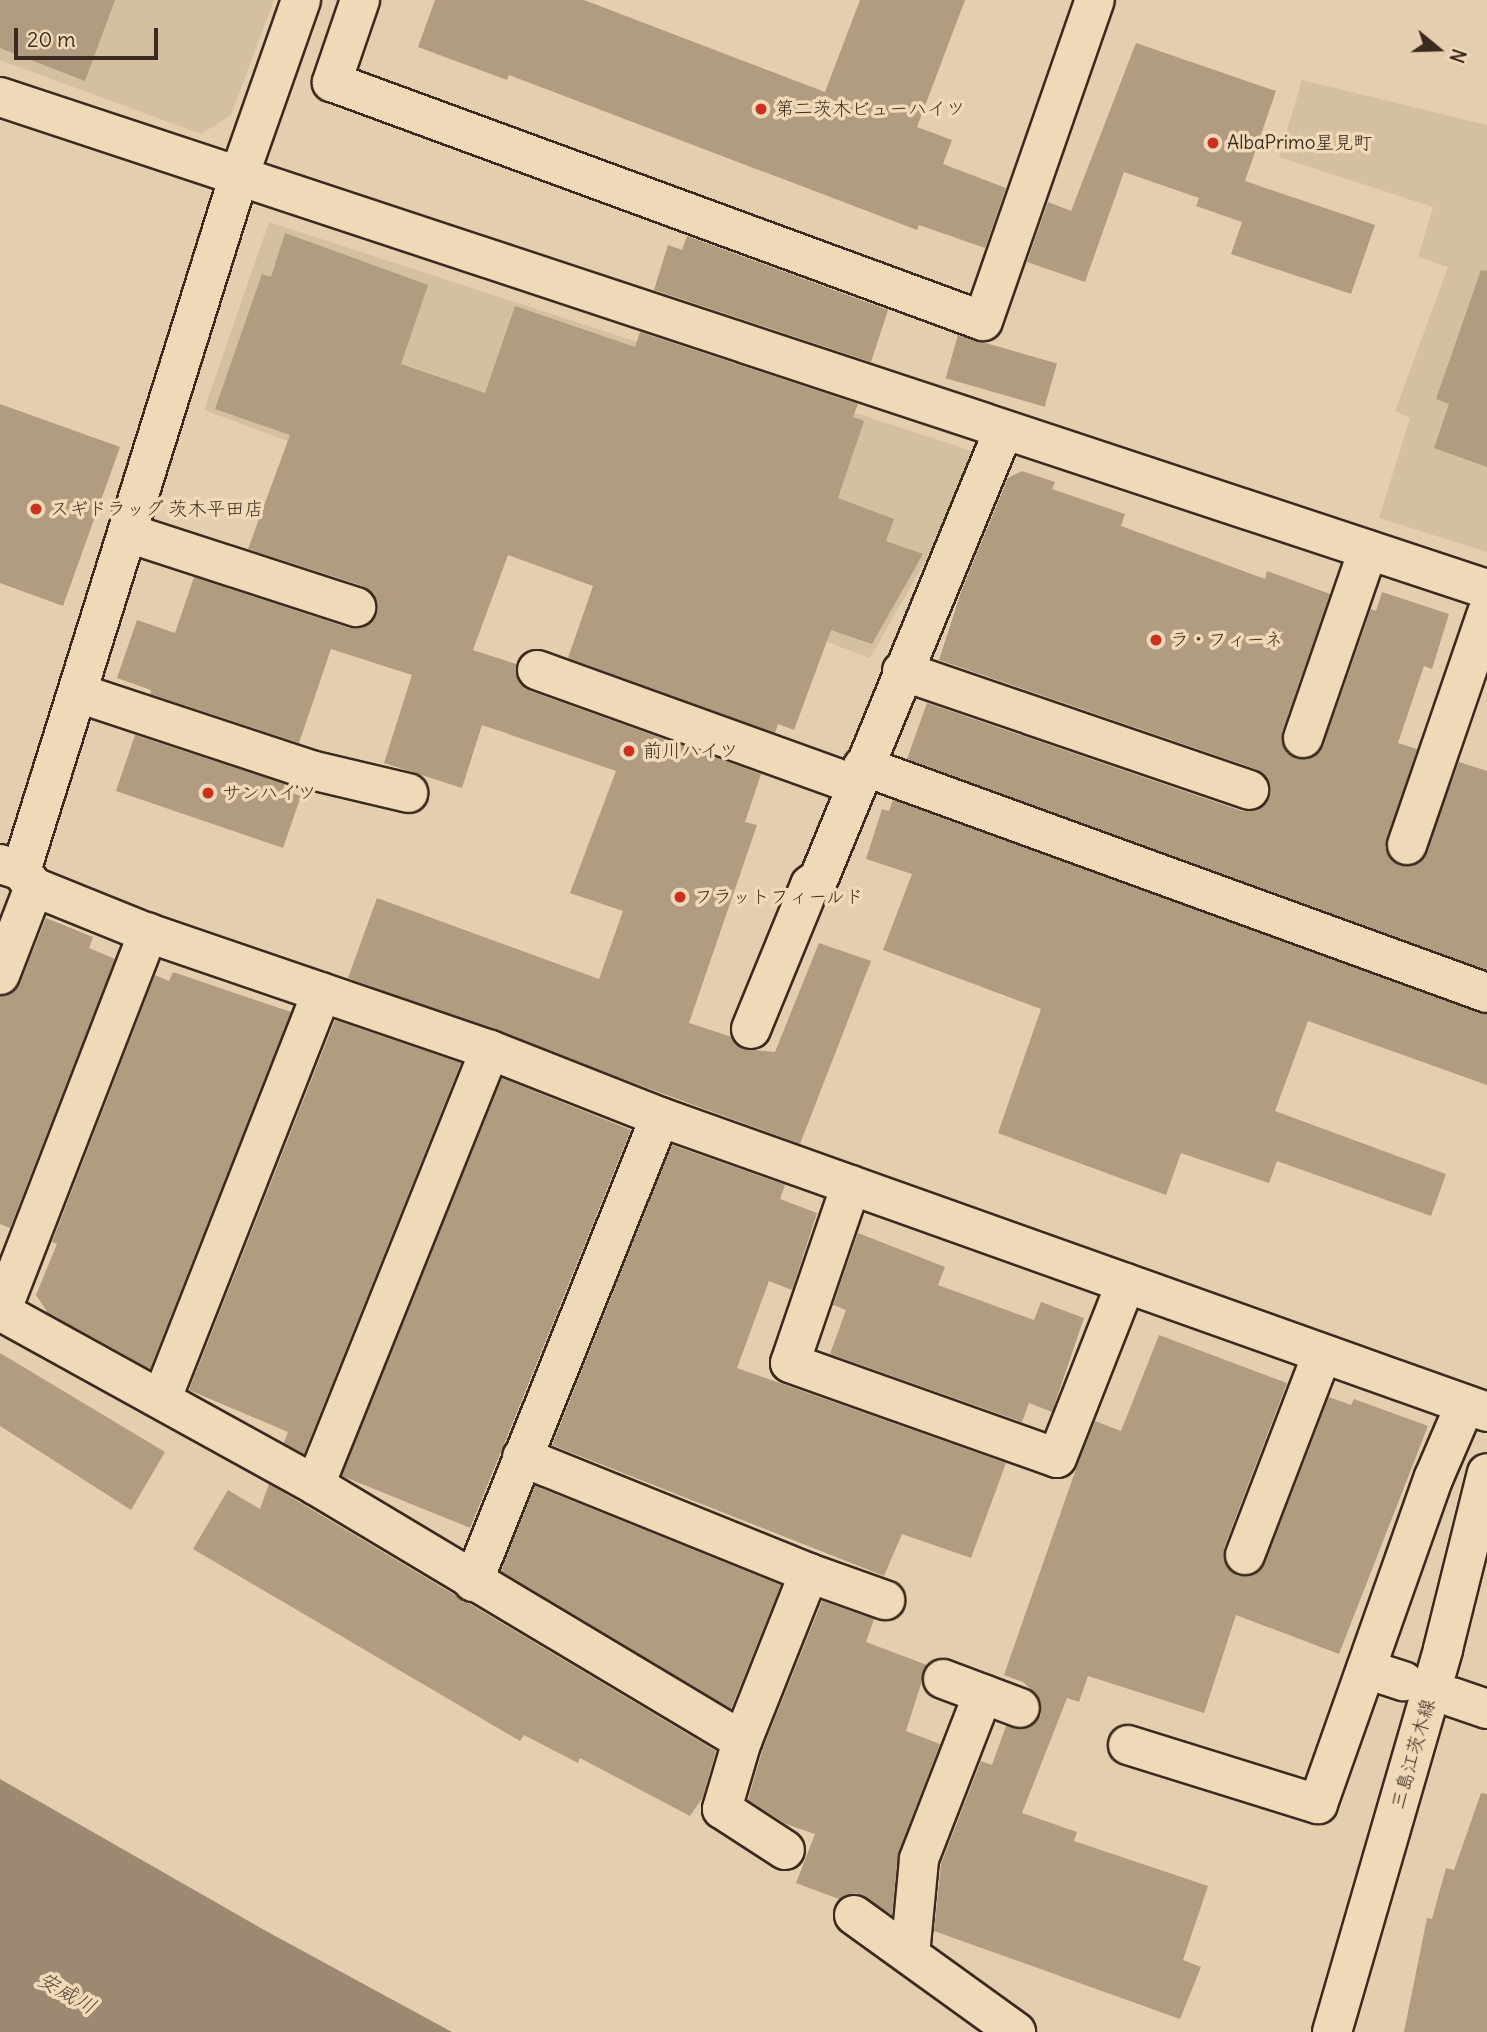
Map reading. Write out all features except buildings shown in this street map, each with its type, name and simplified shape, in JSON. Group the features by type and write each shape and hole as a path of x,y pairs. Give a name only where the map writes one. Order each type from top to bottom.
{"street":[{"path":"0,975 18,874 78,693 238,179 301,0"},
{"path":"360,0 332,82 983,321 1095,0"},
{"path":"0,97 238,179 1487,589"},
{"path":"751,1029 810,885 819,878 859,775 1003,432"},
{"path":"128,533 356,607"},
{"path":"1303,738 1368,550"},
{"path":"1407,845 1487,613"},
{"path":"537,670 859,775 1487,993"},
{"path":"902,671 1249,790"},
{"path":"78,693 311,770 408,793"},
{"path":"18,874 148,933 490,1050 660,1117 1476,1409 1366,1669 1318,1804 1128,1745"},
{"path":"148,933 0,1312 162,1398 315,1485 742,1741"},
{"path":"162,1398 322,992"},
{"path":"315,1485 490,1050"},
{"path":"473,1582 660,1117"},
{"path":"851,1185 790,1363 1058,1458 1126,1283"},
{"path":"1245,1555 1322,1354"},
{"path":"522,1457 809,1573 885,1600"},
{"name":"三島江茨木線","path":"1332,2032 1443,1649 1487,1474"},
{"path":"785,1850 722,1809 742,1741 809,1573"},
{"path":"1366,1669 1404,1681"},
{"path":"943,1679 1020,1708"},
{"path":"910,1955 919,1859 983,1694"},
{"path":"854,1915 1016,2032"}],"shaded area":[{"path":"0,0 274,0 231,115 201,134 0,60"},
{"path":"1302,80 1487,125 1487,552 1379,518 1410,418 1395,411 1448,267 1418,257 1433,207 1279,157"},
{"path":"269,222 972,451 941,533 870,658 204,410"}],"water":[{"name":"安威川","path":"0,1779 266,1931 452,2032 0,2032"}],"place":[{"name":"第二茨木ビューハイツ","path":"761,109"},
{"name":"AlbaPrimo星見町","path":"1213,143"},
{"name":"スギドラッグ 茨木平田店","path":"36,509"},
{"name":"ラ・フィーネ","path":"1156,640"},
{"name":"前川ハイツ","path":"629,751"},
{"name":"サンハイツ","path":"208,793"},
{"name":"フラットフィールド","path":"680,897"}]}
